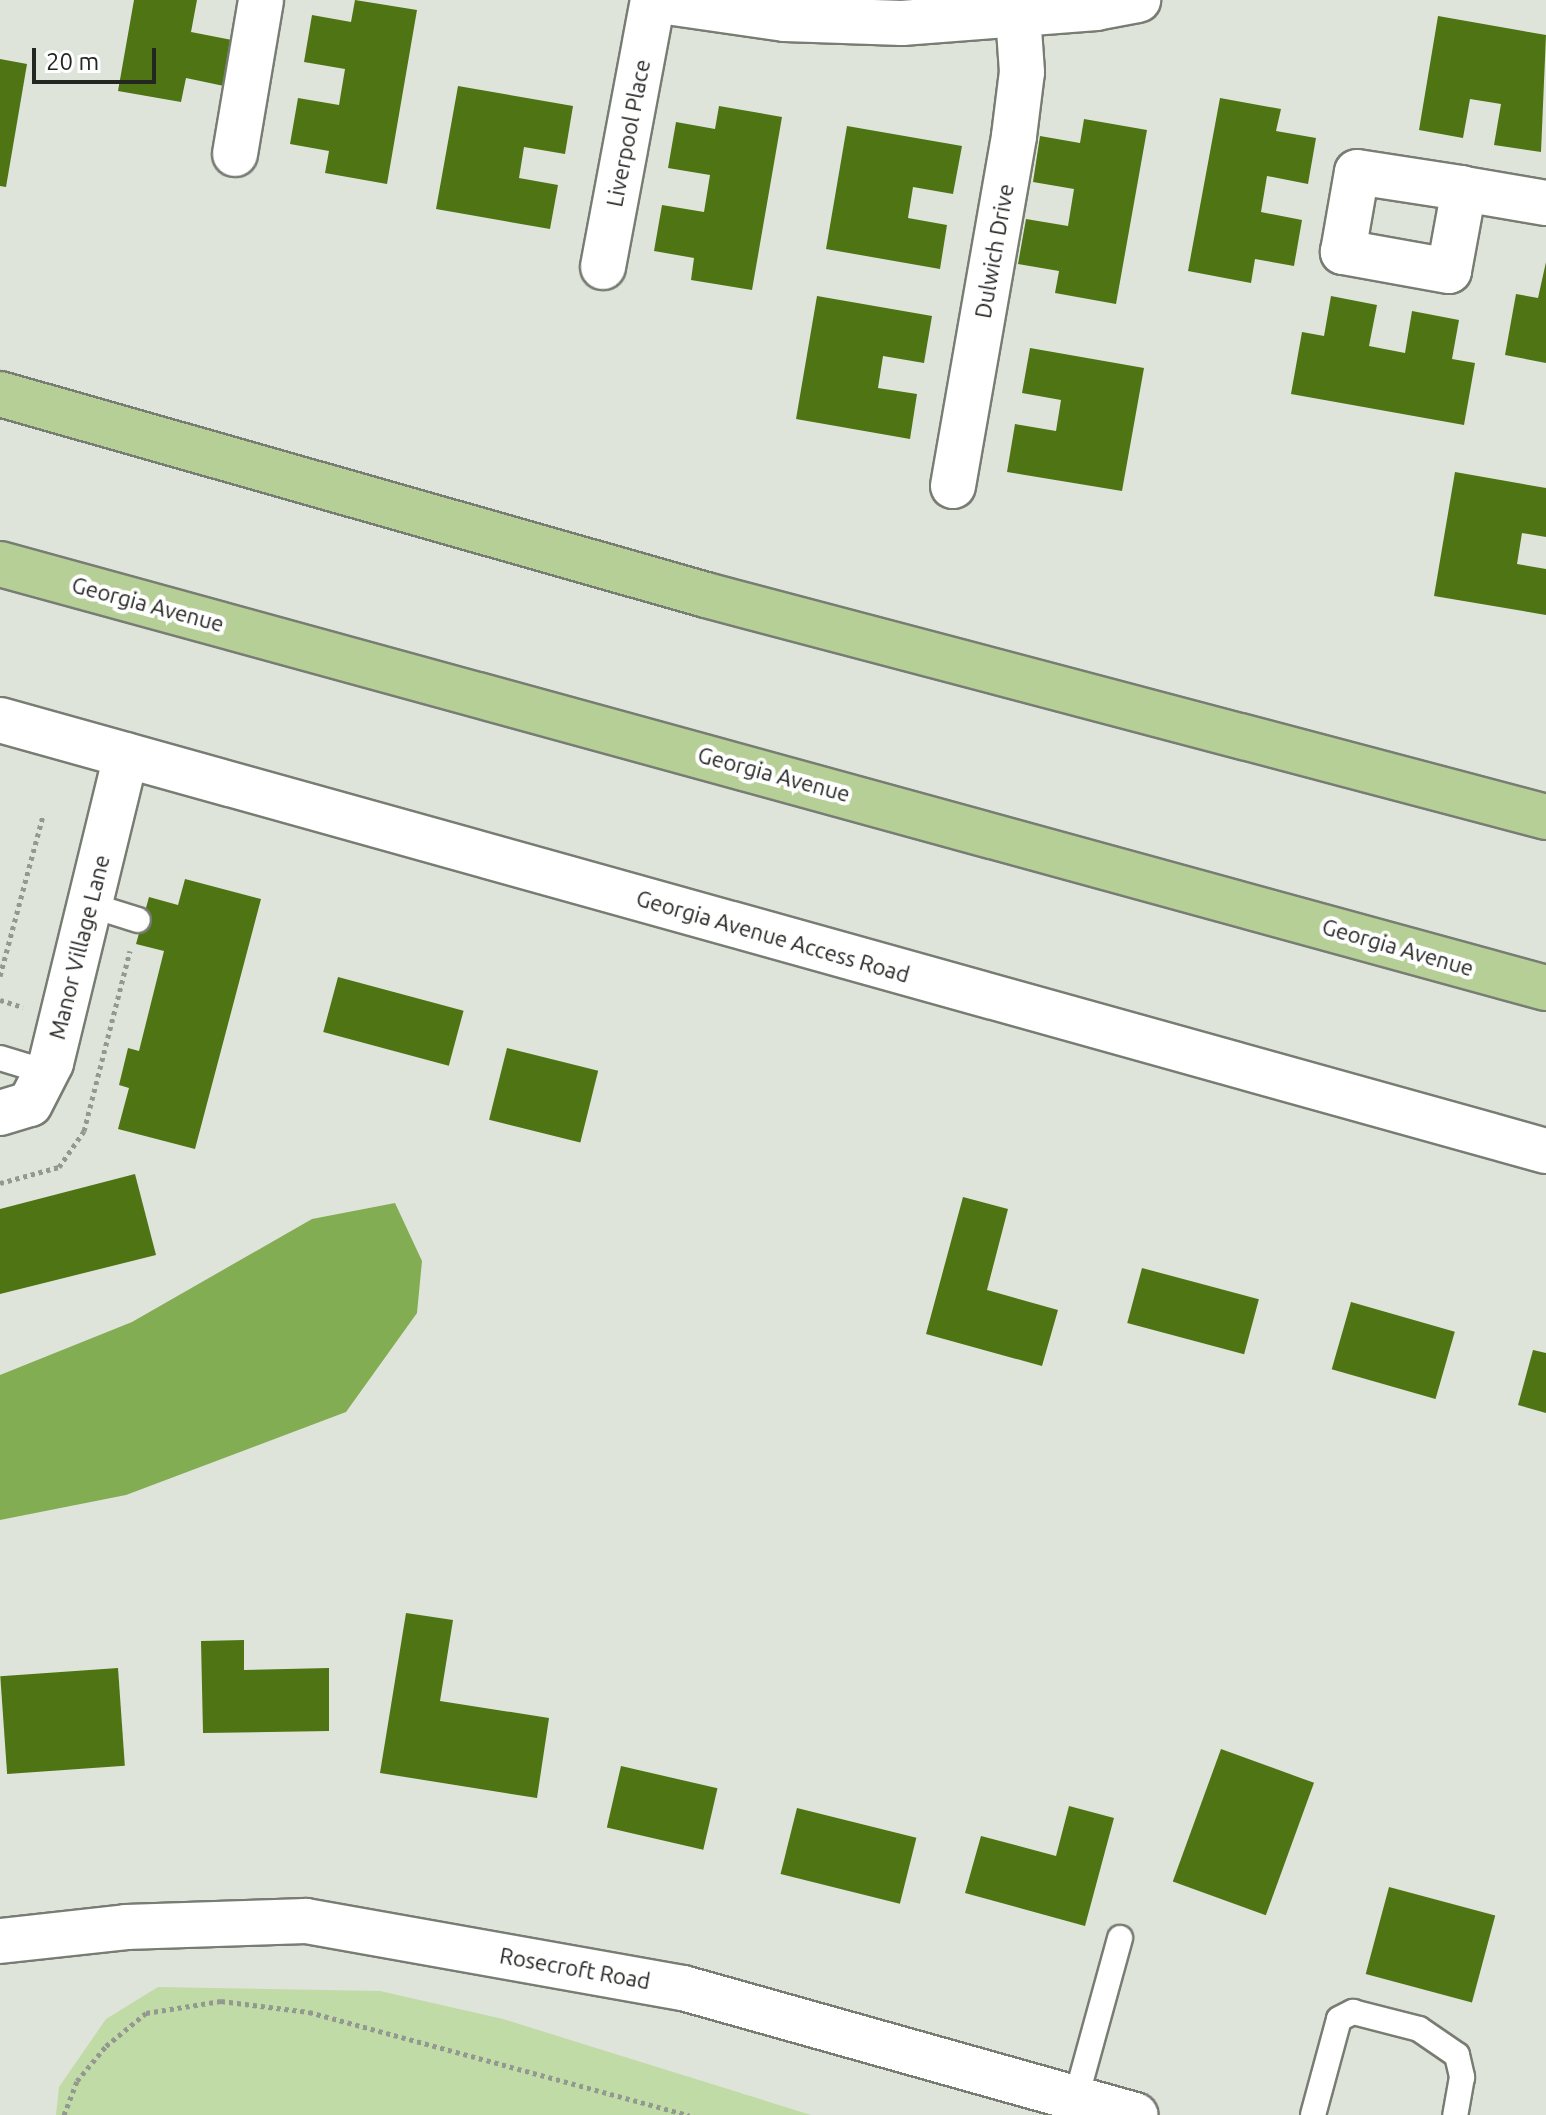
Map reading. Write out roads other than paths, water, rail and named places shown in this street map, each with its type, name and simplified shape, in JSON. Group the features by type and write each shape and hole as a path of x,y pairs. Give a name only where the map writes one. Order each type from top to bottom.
{"main road":[{"path":"0,394 706,595 1546,817"},
{"name":"Georgia Avenue","path":"0,564 1546,988"}],"street":[{"path":"235,154 261,0"},
{"path":"653,0 902,23 1018,15 1138,0"},
{"name":"Liverpool Place","path":"603,267 653,0"},
{"name":"Dulwich Drive","path":"953,486 1014,136 1022,72 1018,15"},
{"path":"1464,189 1546,203"},
{"name":"Georgia Avenue Access Road","path":"0,720 1546,1151"},
{"name":"Manor Village Lane","path":"0,1113 30,1104 46,1072 126,755"},
{"name":"Rosecroft Road","path":"0,1941 126,1927 306,1921 683,1988 1135,2115"}],"lane":[{"path":"90,905 138,920"},
{"path":"0,1058 46,1072"},
{"path":"1076,2098 1120,1938"},
{"path":"1313,2115 1339,2019 1353,2012 1419,2029 1457,2055 1462,2077 1455,2115"}]}
